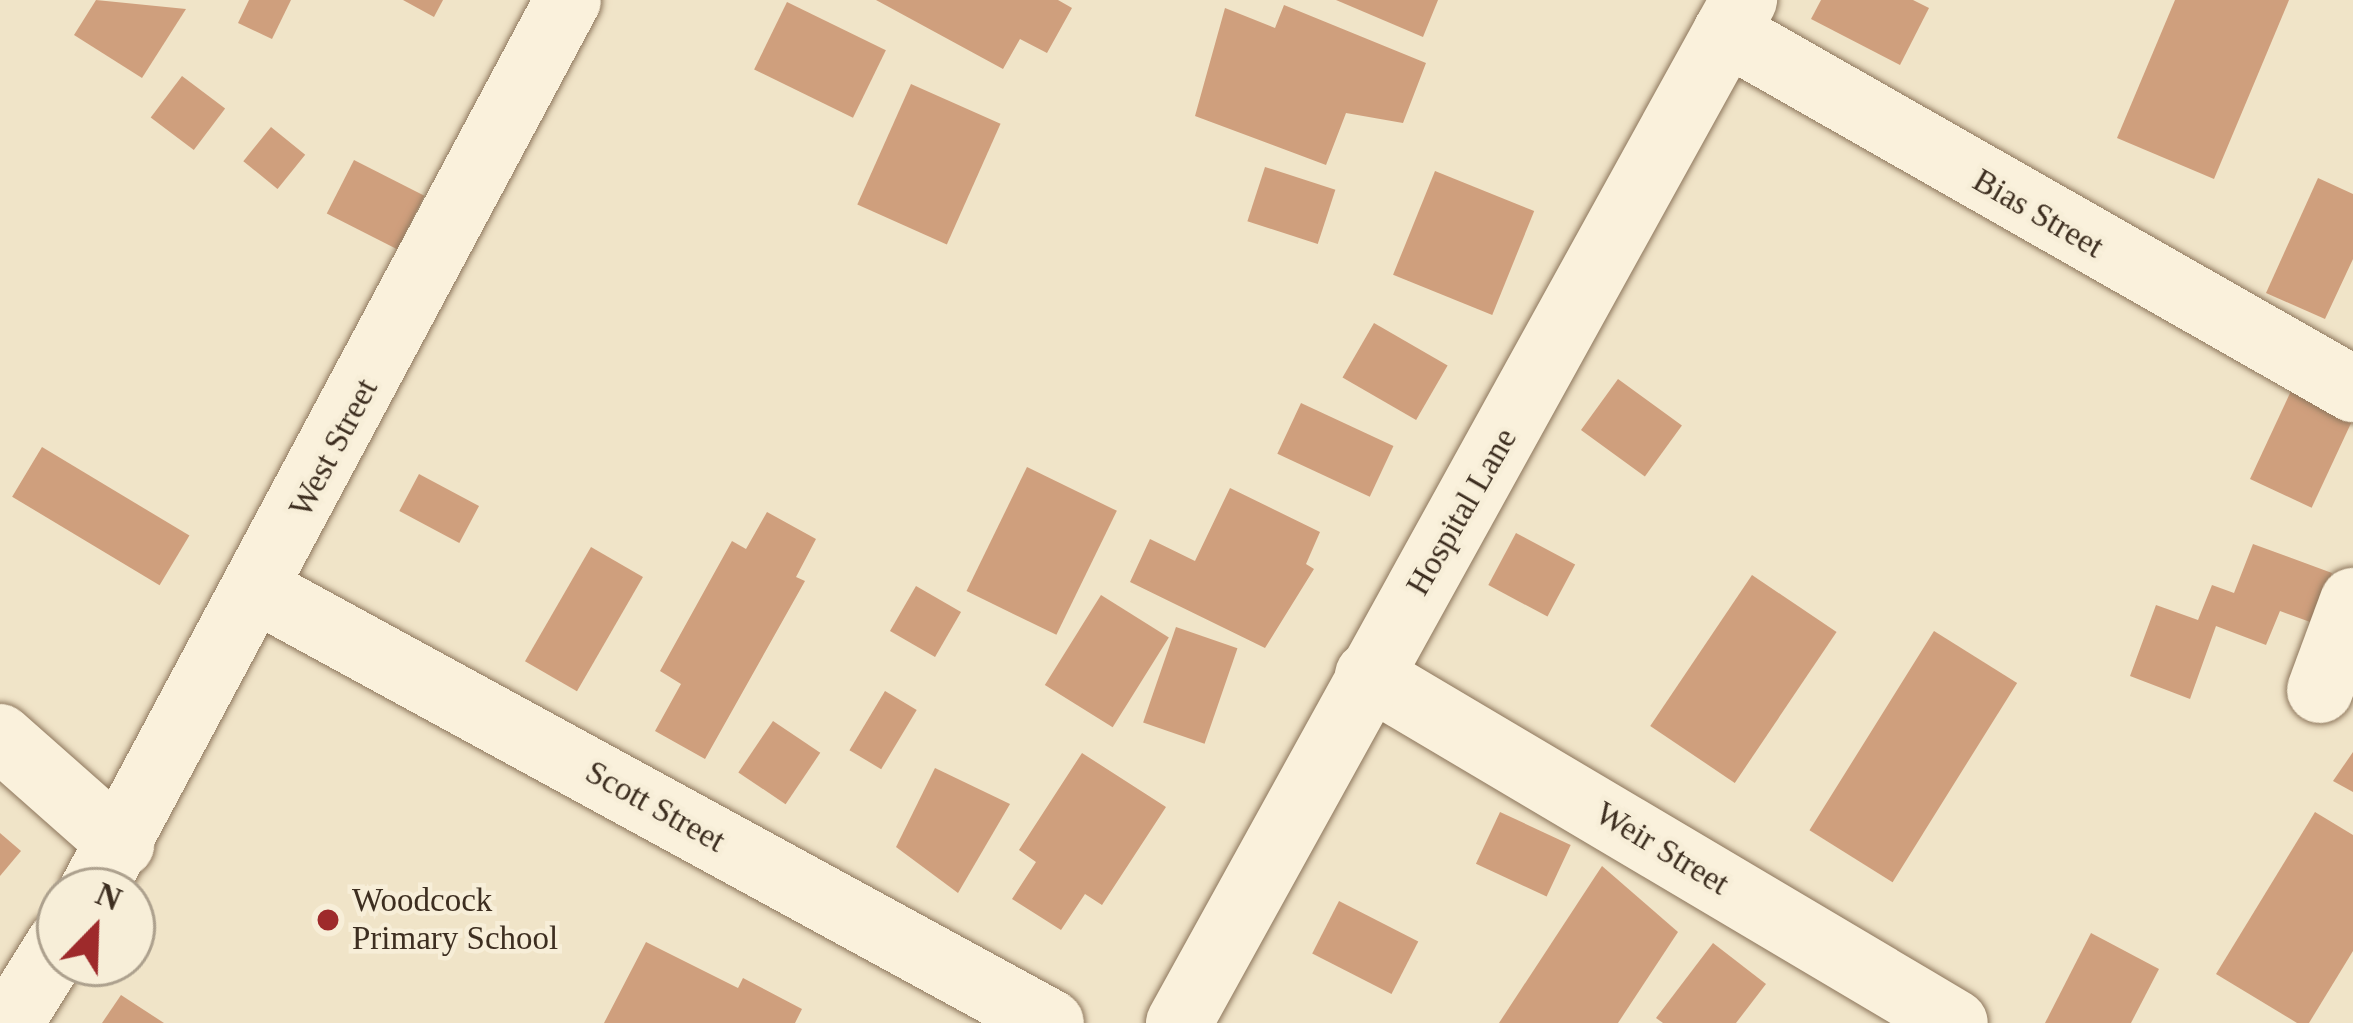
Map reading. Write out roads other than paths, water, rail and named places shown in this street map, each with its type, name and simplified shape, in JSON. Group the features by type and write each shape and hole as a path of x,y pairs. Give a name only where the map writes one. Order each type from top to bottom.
{"street":[{"name":"West Street","path":"108,867 259,591 568,0"},
{"name":"Bias Street","path":"1735,16 2353,389"},
{"name":"Hospital Lane","path":"1179,1023 1735,16"},
{"name":"Scott Street","path":"259,591 1052,1023"},
{"path":"2320,690 2353,601"},
{"name":"Weir Street","path":"1368,675 1955,1023"},
{"path":"0,737 106,867"},
{"path":"10,1023 36,981"}],"place":[{"name":"Woodcock Primary School","path":"328,920"}]}
